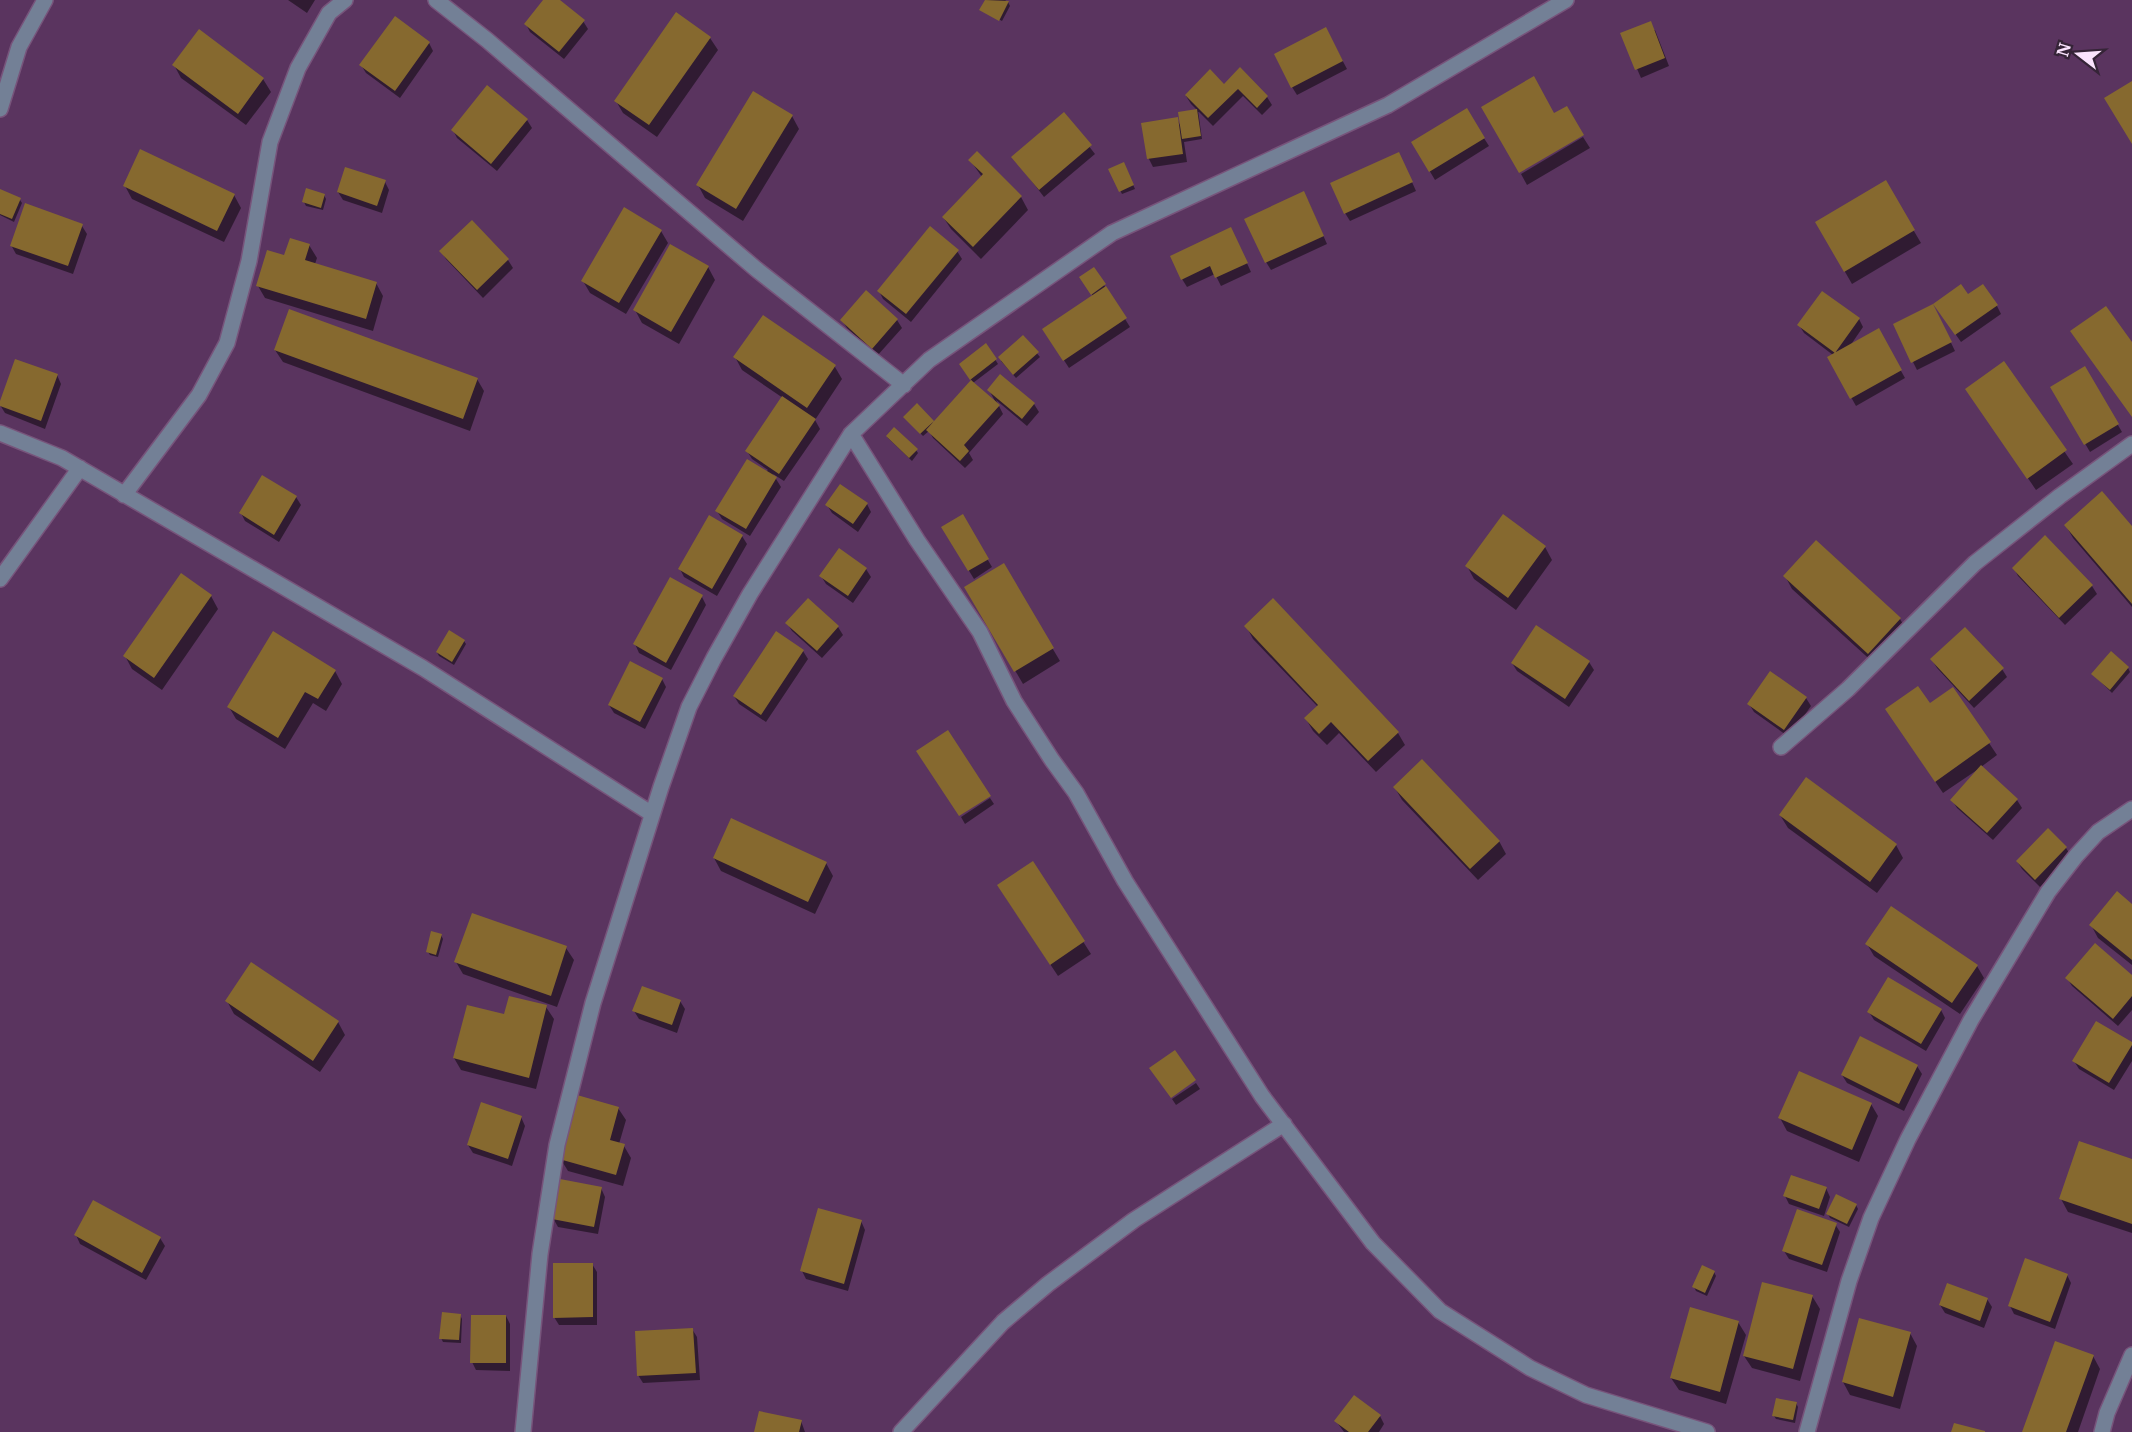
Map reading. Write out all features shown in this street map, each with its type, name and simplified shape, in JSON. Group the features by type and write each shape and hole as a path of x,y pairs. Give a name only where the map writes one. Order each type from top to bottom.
{"street":[{"path":"0,109 19,47 45,0"},
{"path":"124,495 199,394 227,343 249,261 270,142 298,68 329,13 345,0"},
{"path":"436,0 487,40 756,269 904,385"},
{"path":"523,1432 540,1254 557,1145 593,1003 652,814 689,707 714,658 750,594 851,434 929,360 1112,233 1388,105 1566,0"},
{"path":"0,434 62,458 80,468 423,668 652,814"},
{"path":"851,434 917,540 980,633 1014,701 1076,793 1125,881 1262,1096 1372,1243 1440,1311 1530,1368 1586,1395 1707,1432"},
{"path":"1781,747 1848,689 1975,564 2060,496 2132,444"},
{"path":"0,579 80,468"},
{"path":"1807,1432 1849,1281 1871,1218 1908,1139 1971,1020 2048,892 2098,832 2132,809"},
{"path":"901,1432 1003,1322 1048,1284 1134,1220 1284,1124"},
{"path":"2102,1432 2132,1355"}],"building":[{"path":"543,0 560,0 585,20 559,52 524,24"},
{"path":"985,0 1009,1 999,21 979,10"},
{"path":"676,12 711,37 649,125 614,101"},
{"path":"395,16 430,42 395,91 359,65"},
{"path":"1651,21 1665,58 1635,70 1620,33"},
{"path":"1326,27 1343,61 1291,88 1274,54"},
{"path":"199,29 264,78 238,114 172,65"},
{"path":"1240,67 1268,96 1257,108 1238,89 1208,118 1185,95 1210,69 1224,84"},
{"path":"1534,76 1554,113 1567,106 1584,135 1519,173 1481,107"},
{"path":"2132,81 2132,144 2104,98"},
{"path":"487,85 528,119 491,164 451,130"},
{"path":"753,91 793,115 736,209 696,185"},
{"path":"1467,108 1485,138 1429,172 1411,142"},
{"path":"1197,109 1201,136 1182,139 1178,112"},
{"path":"1064,112 1092,145 1039,190 1011,157"},
{"path":"1178,117 1183,154 1147,159 1141,123"},
{"path":"140,149 235,194 217,231 123,186"},
{"path":"977,151 1022,196 973,247 942,217 983,174 968,160"},
{"path":"1399,152 1413,182 1344,214 1330,183"},
{"path":"1124,162 1134,185 1119,192 1108,169"},
{"path":"345,167 386,180 377,206 337,192"},
{"path":"1886,180 1915,230 1844,272 1815,222"},
{"path":"306,188 325,194 321,208 302,202"},
{"path":"0,189 21,198 12,219 0,214"},
{"path":"1304,191 1324,236 1265,263 1244,219"},
{"path":"25,203 83,224 68,266 10,246"},
{"path":"624,207 662,230 619,303 581,281"},
{"path":"472,220 509,259 477,290 439,251"},
{"path":"930,226 959,250 906,314 877,291"},
{"path":"1231,227 1248,263 1215,278 1210,266 1181,280 1170,256"},
{"path":"290,238 310,244 305,260 377,282 366,319 256,286 267,250 284,255"},
{"path":"670,244 709,266 671,332 633,310"},
{"path":"1094,267 1106,284 1091,295 1079,277"},
{"path":"1961,284 1968,294 1983,284 1998,305 1955,335 1933,304"},
{"path":"1106,286 1127,318 1063,361 1042,329"},
{"path":"866,290 898,319 872,349 840,320"},
{"path":"1822,291 1860,318 1835,353 1797,325"},
{"path":"1933,304 1952,342 1911,363 1893,324"},
{"path":"2106,306 2132,342 2132,417 2070,331"},
{"path":"289,309 478,378 463,419 274,350"},
{"path":"763,315 836,365 807,408 733,357"},
{"path":"1879,328 1902,370 1850,399 1827,357"},
{"path":"1023,335 1039,352 1013,375 998,357"},
{"path":"986,343 997,359 970,380 959,364"},
{"path":"15,359 58,374 41,421 0,406"},
{"path":"2004,361 2067,450 2027,479 1965,389"},
{"path":"2085,366 2119,424 2084,445 2050,387"},
{"path":"1000,374 1035,403 1022,419 987,390"},
{"path":"971,380 1000,405 964,445 969,451 960,461 926,430"},
{"path":"782,396 816,419 779,474 745,451"},
{"path":"917,403 934,421 920,434 903,417"},
{"path":"894,427 918,449 909,458 886,436"},
{"path":"747,459 777,477 746,529 715,511"},
{"path":"262,475 297,496 274,535 239,513"},
{"path":"840,484 868,503 853,524 825,505"},
{"path":"2102,491 2132,526 2132,604 2064,525"},
{"path":"963,514 989,559 968,571 941,527"},
{"path":"1503,514 1546,546 1508,598 1465,566"},
{"path":"709,515 743,535 712,589 678,569"},
{"path":"2045,535 2093,585 2059,618 2012,568"},
{"path":"1816,540 1901,618 1868,654 1783,576"},
{"path":"839,548 867,568 848,596 819,576"},
{"path":"1004,563 1054,648 1014,672 964,587"},
{"path":"181,573 212,595 154,678 123,656"},
{"path":"670,577 703,595 666,663 633,644"},
{"path":"808,598 839,626 817,651 785,623"},
{"path":"1273,598 1399,732 1368,761 1331,722 1319,734 1304,718 1318,705 1244,626"},
{"path":"1536,625 1590,661 1565,699 1511,663"},
{"path":"1965,627 2004,668 1969,701 1930,659"},
{"path":"449,630 465,640 452,662 436,652"},
{"path":"273,631 336,670 318,699 305,692 278,738 227,707"},
{"path":"776,631 804,650 761,715 733,696"},
{"path":"2111,651 2129,667 2110,690 2091,674"},
{"path":"630,661 663,678 640,722 608,705"},
{"path":"1770,671 1807,697 1784,730 1747,704"},
{"path":"1918,686 1930,703 1953,687 1991,742 1935,782 1885,709"},
{"path":"948,730 991,796 959,816 916,751"},
{"path":"1422,759 1500,841 1470,869 1393,787"},
{"path":"1981,765 2018,799 1987,833 1950,800"},
{"path":"1806,777 1897,844 1870,882 1779,815"},
{"path":"731,818 827,862 808,902 713,858"},
{"path":"2048,828 2067,847 2035,880 2016,861"},
{"path":"1033,861 1085,941 1050,965 997,885"},
{"path":"2117,891 2132,904 2132,960 2089,925"},
{"path":"1891,906 1978,965 1952,1003 1865,944"},
{"path":"472,913 567,946 551,996 454,962"},
{"path":"431,931 442,934 436,955 426,952"},
{"path":"2095,943 2132,975 2132,996 2113,1019 2065,978"},
{"path":"251,962 339,1021 313,1061 225,1001"},
{"path":"1888,977 1942,1009 1921,1044 1867,1012"},
{"path":"642,986 681,1000 672,1025 632,1011"},
{"path":"509,996 547,1005 529,1078 453,1058 467,1005 504,1014"},
{"path":"2096,1021 2132,1042 2109,1083 2072,1061"},
{"path":"1860,1036 1918,1065 1899,1104 1841,1075"},
{"path":"1175,1050 1196,1080 1171,1098 1149,1068"},
{"path":"1799,1071 1872,1103 1852,1150 1778,1118"},
{"path":"577,1095 619,1107 610,1140 625,1144 616,1175 559,1159"},
{"path":"481,1102 522,1116 508,1159 467,1145"},
{"path":"2079,1141 2132,1159 2132,1224 2059,1199"},
{"path":"1791,1175 1827,1187 1819,1209 1783,1196"},
{"path":"560,1179 602,1187 594,1227 552,1219"},
{"path":"1836,1194 1857,1204 1847,1224 1826,1214"},
{"path":"93,1200 161,1237 142,1273 74,1235"},
{"path":"818,1208 862,1220 844,1284 800,1271"},
{"path":"1797,1209 1837,1223 1822,1265 1782,1251"},
{"path":"2025,1258 2068,1274 2050,1322 2008,1306"},
{"path":"553,1263 593,1263 593,1317 553,1318"},
{"path":"1702,1265 1715,1271 1705,1293 1692,1287"},
{"path":"1762,1282 1813,1295 1793,1369 1743,1356"},
{"path":"1947,1283 1988,1298 1980,1321 1939,1305"},
{"path":"1690,1307 1739,1321 1720,1392 1670,1378"},
{"path":"442,1312 461,1314 459,1340 439,1339"},
{"path":"471,1315 506,1315 506,1363 470,1363"},
{"path":"1859,1318 1911,1332 1893,1397 1842,1382"},
{"path":"693,1328 696,1373 637,1376 635,1331"},
{"path":"2055,1341 2094,1355 2066,1432 2022,1432"},
{"path":"1354,1395 1381,1415 1368,1432 1349,1432 1334,1421"},
{"path":"1776,1398 1797,1402 1793,1420 1772,1416"},
{"path":"759,1411 802,1420 799,1432 754,1432"},
{"path":"1954,1423 1985,1431 1985,1432 1951,1432"}]}
